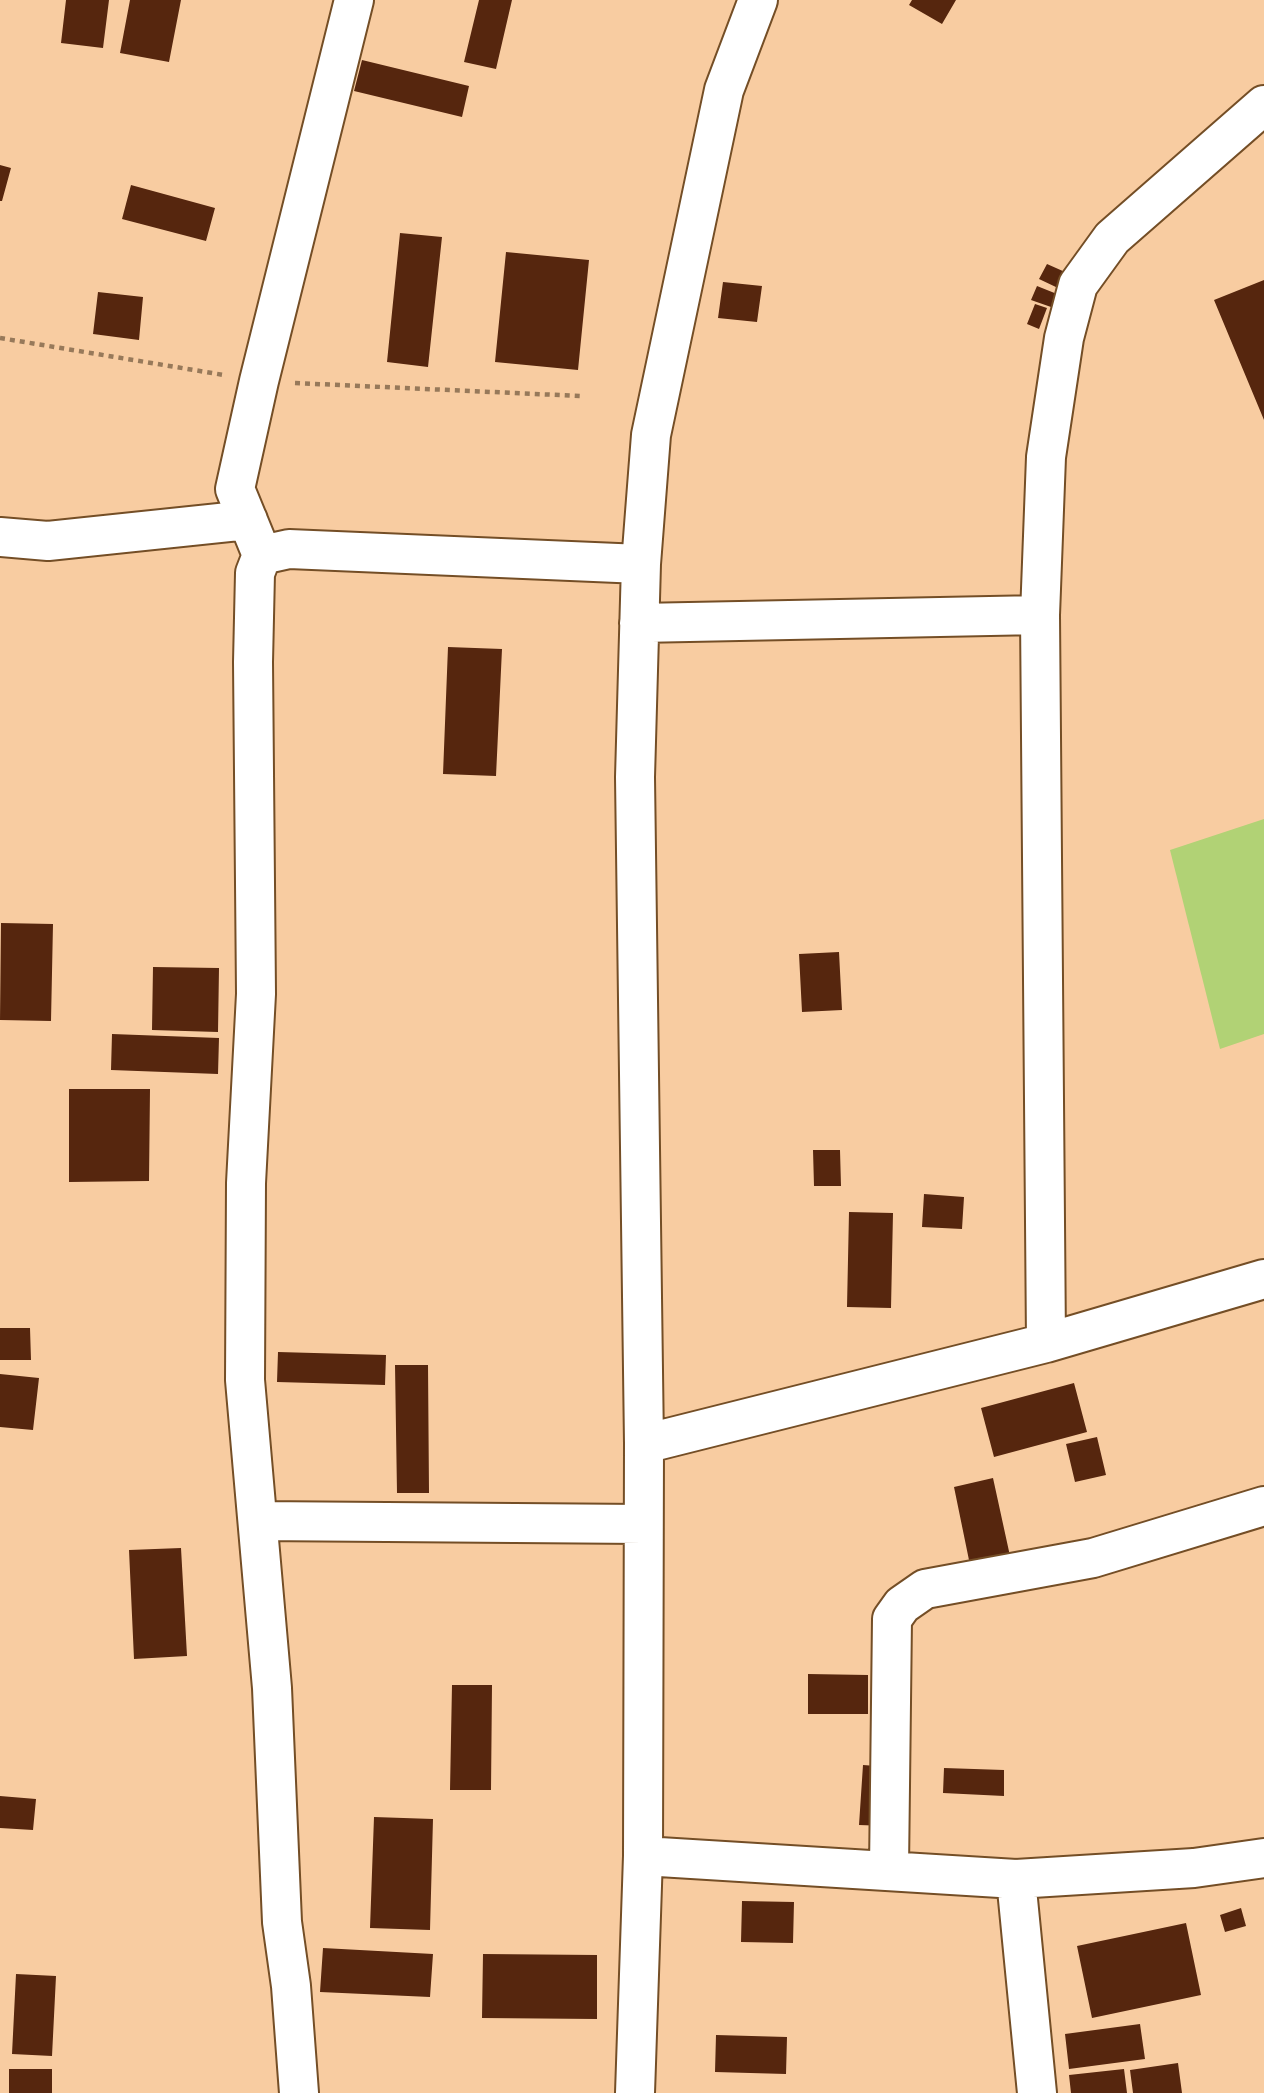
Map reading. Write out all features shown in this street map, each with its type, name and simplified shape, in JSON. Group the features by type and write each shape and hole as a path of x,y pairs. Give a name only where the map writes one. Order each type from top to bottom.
{"street":[{"path":"299,2093 291,1986 282,1922 272,1688 245,1380 246,1183 256,994 253,662 255,538 235,489 354,0"},
{"path":"635,2093 643,1856 644,1444 635,777 641,564 651,435 724,90 758,0"},
{"path":"1046,1343 1040,615 1046,457 1064,338 1078,285 1112,238 1264,105"},
{"path":"0,537 48,541 255,538 289,549 641,564"},
{"path":"639,623 1040,615"},
{"path":"644,1444 1046,1343 1264,1279"},
{"path":"889,1869 892,1619 902,1605 925,1589 1093,1558 1264,1506"},
{"path":"258,1521 643,1524"},
{"path":"643,1856 889,1869 1016,1879 1194,1868 1264,1858"},
{"path":"1016,1879 1037,2093"}],"green space":[{"path":"1264,819 1264,1034 1220,1049 1170,850"}],"building":[{"path":"66,0 109,0 103,48 61,43"},
{"path":"130,0 181,0 169,62 120,53"},
{"path":"479,0 512,0 496,69 464,62"},
{"path":"912,0 956,0 942,24 909,5"},
{"path":"362,60 469,86 462,117 354,91"},
{"path":"0,165 11,168 2,201 0,201"},
{"path":"131,185 215,208 206,241 122,219"},
{"path":"400,233 442,237 428,367 387,362"},
{"path":"506,252 589,260 578,370 495,362"},
{"path":"1047,264 1065,272 1058,288 1039,279"},
{"path":"1264,280 1264,420 1214,300"},
{"path":"723,282 762,286 757,322 718,318"},
{"path":"1037,286 1057,294 1051,307 1031,300"},
{"path":"98,292 143,297 139,340 93,334"},
{"path":"1035,304 1047,308 1039,329 1027,324"},
{"path":"448,647 502,649 496,776 443,774"},
{"path":"1,923 53,924 51,1021 0,1020"},
{"path":"839,952 842,1010 802,1012 799,954"},
{"path":"153,967 219,968 218,1032 152,1030"},
{"path":"112,1034 219,1038 218,1074 111,1070"},
{"path":"69,1089 150,1089 149,1181 69,1182"},
{"path":"813,1150 840,1150 841,1186 814,1186"},
{"path":"924,1194 964,1197 962,1229 922,1227"},
{"path":"849,1212 893,1213 891,1308 847,1307"},
{"path":"0,1328 30,1328 31,1360 0,1360"},
{"path":"278,1352 386,1355 385,1385 277,1382"},
{"path":"395,1365 428,1365 429,1493 397,1493"},
{"path":"0,1374 39,1378 33,1430 0,1427"},
{"path":"1074,1383 1087,1432 994,1457 981,1408"},
{"path":"1097,1437 1106,1475 1075,1482 1066,1444"},
{"path":"993,1478 1010,1556 970,1565 954,1487"},
{"path":"181,1548 187,1656 134,1659 129,1550"},
{"path":"808,1674 868,1675 868,1714 808,1714"},
{"path":"452,1685 492,1685 491,1790 450,1790"},
{"path":"863,1765 890,1767 887,1826 859,1825"},
{"path":"944,1768 1004,1770 1004,1796 943,1793"},
{"path":"0,1796 36,1799 33,1830 0,1828"},
{"path":"374,1817 433,1819 430,1930 370,1928"},
{"path":"742,1901 794,1902 793,1943 741,1942"},
{"path":"1241,1908 1246,1926 1225,1932 1220,1915"},
{"path":"1186,1923 1201,1995 1092,2018 1077,1946"},
{"path":"323,1948 433,1954 430,1997 320,1992"},
{"path":"483,1954 597,1955 597,2019 482,2018"},
{"path":"16,1974 56,1976 52,2056 12,2054"},
{"path":"1140,2024 1145,2059 1069,2069 1065,2034"},
{"path":"716,2035 787,2037 786,2074 715,2072"},
{"path":"1178,2063 1182,2093 1133,2093 1130,2070"},
{"path":"9,2069 52,2069 52,2093 9,2093"},
{"path":"1124,2069 1127,2093 1071,2093 1069,2075"}]}
